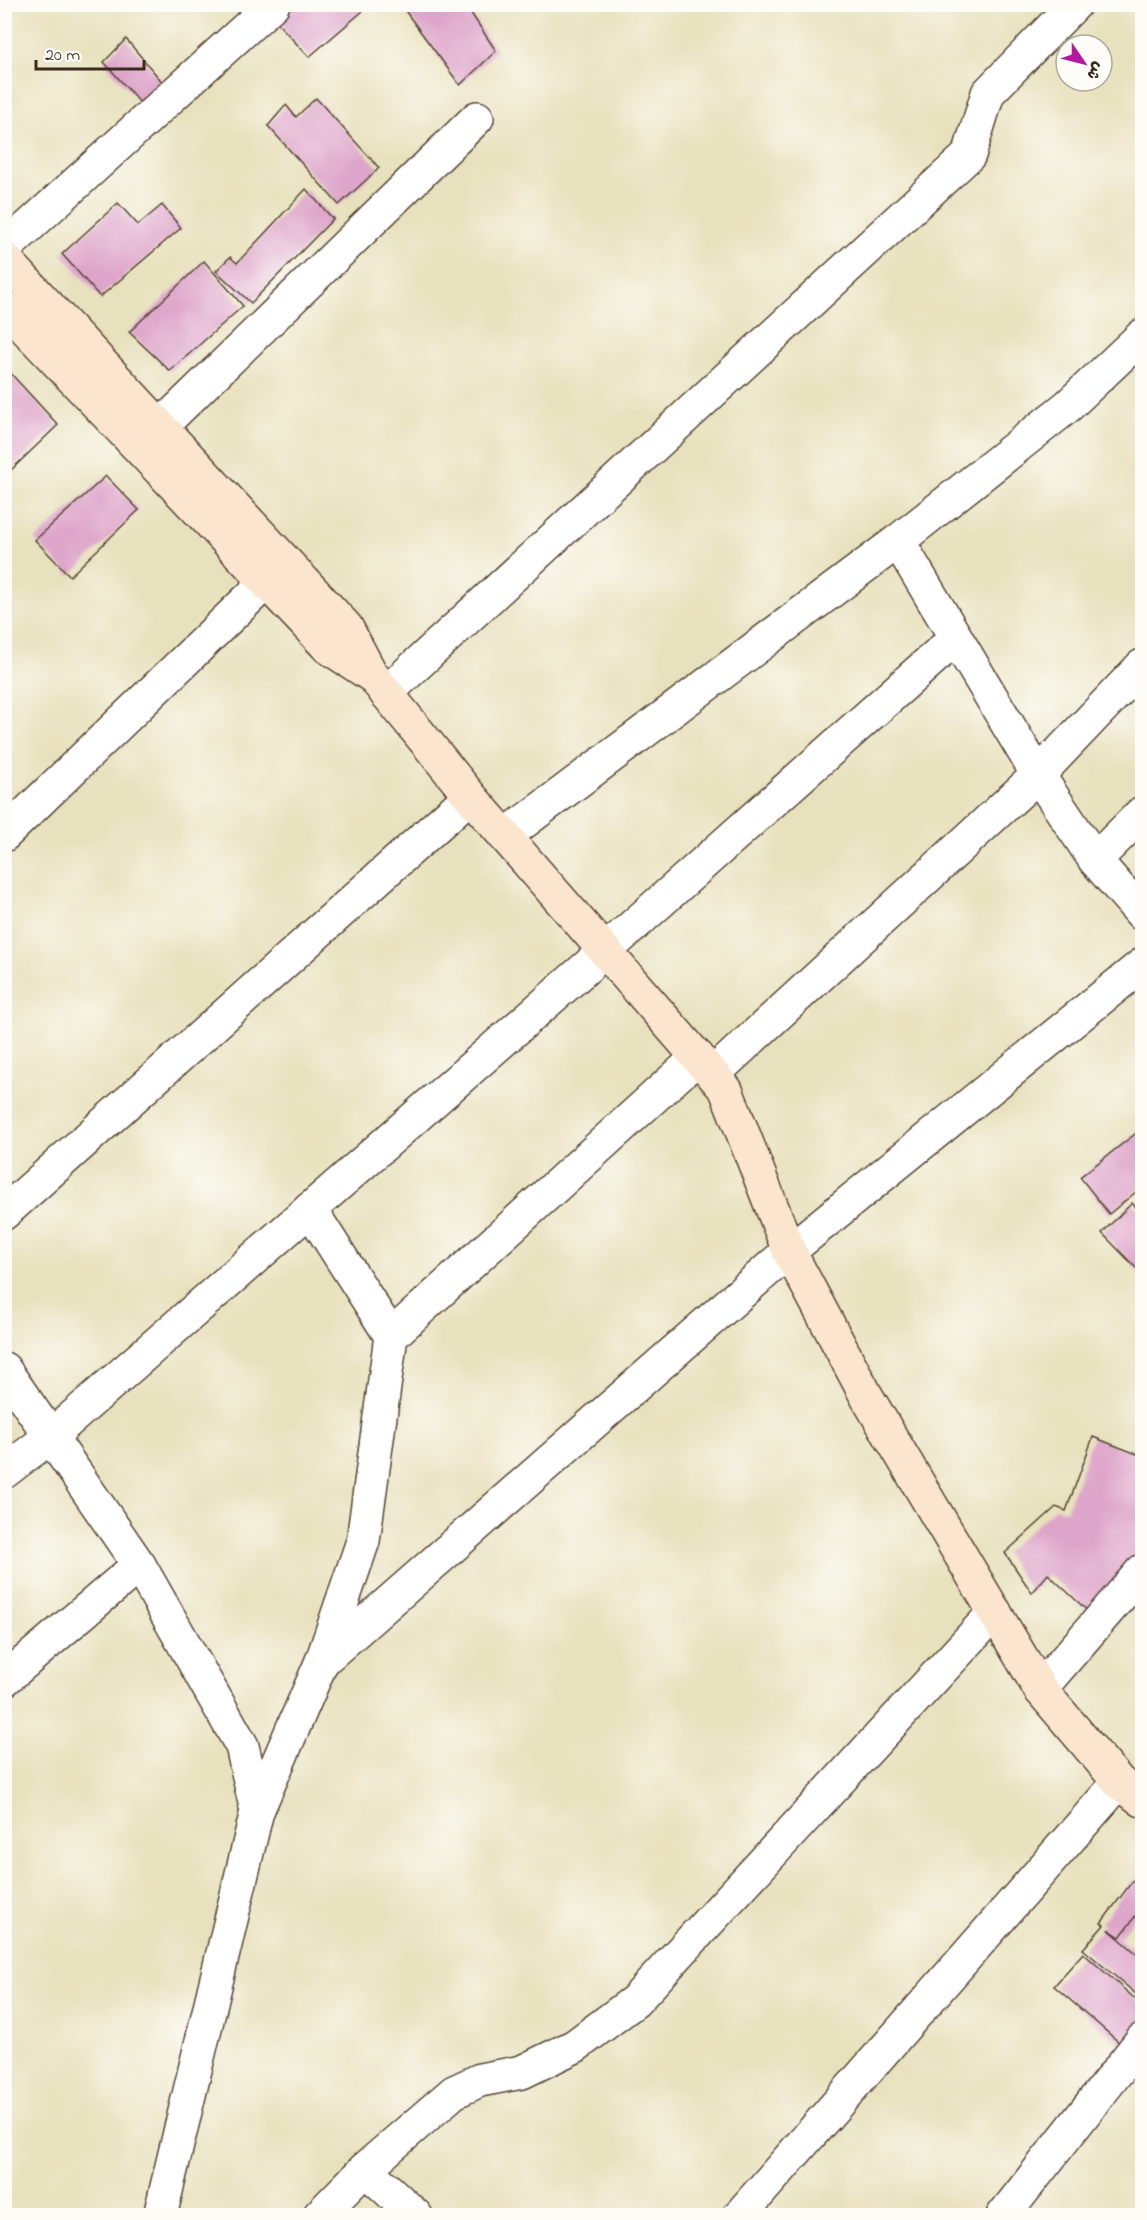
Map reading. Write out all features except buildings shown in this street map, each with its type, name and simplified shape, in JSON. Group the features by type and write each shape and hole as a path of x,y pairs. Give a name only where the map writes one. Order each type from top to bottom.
{"main road":[{"path":"4,258 346,627 378,684 470,796 726,1090 789,1251 867,1397 1040,1689 1131,1791"},
{"path":"4,306 328,648 378,684"}],"street":[{"path":"4,249 273,4"},
{"path":"378,684 969,155 988,93 1075,4"},
{"path":"160,427 477,118"},
{"path":"505,836 898,541 1068,406 1143,336"},
{"path":"898,541 1038,775 1095,860 1143,914"},
{"path":"4,835 266,583"},
{"path":"4,1472 50,1437 605,951 956,638"},
{"path":"391,1336 1038,775 1143,666"},
{"path":"4,1213 470,796"},
{"path":"1095,860 1143,813"},
{"path":"322,1661 789,1251 1143,965"},
{"path":"160,2216 257,1811 322,1661 363,1541 391,1336 310,1209"},
{"path":"4,1369 139,1565 242,1746 257,1811"},
{"path":"4,1680 139,1565"},
{"path":"1040,1689 1143,1571"},
{"path":"319,2216 365,2169 454,2092 480,2080 522,2072 575,2046 636,2001 995,1612"},
{"path":"739,2216 1131,1791"},
{"path":"1003,2216 1143,2040"},
{"path":"365,2169 416,2216"}]}
